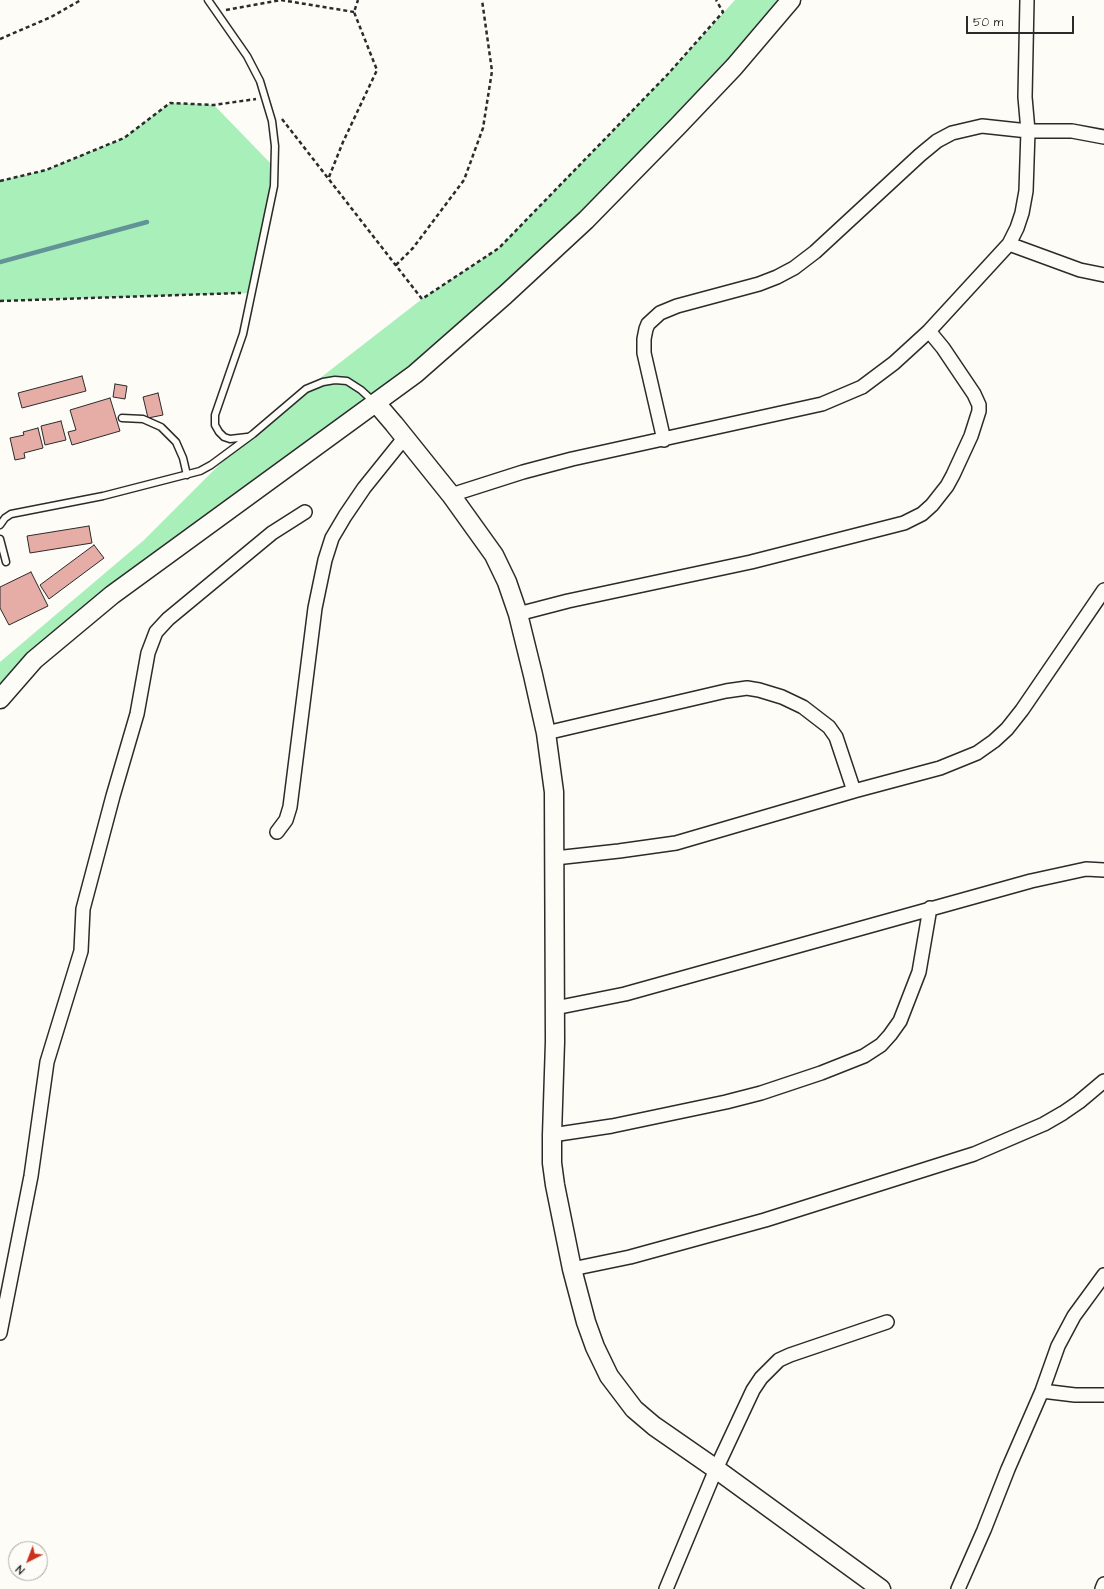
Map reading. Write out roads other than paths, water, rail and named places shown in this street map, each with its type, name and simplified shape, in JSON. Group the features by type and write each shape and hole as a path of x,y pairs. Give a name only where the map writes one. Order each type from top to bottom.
{"street":[{"path":"0,699 34,660 112,595 415,374 505,295 586,220 677,127 734,67 791,0"},
{"path":"451,495 537,468 822,404 862,387 882,372 929,331 1009,244 1017,228 1022,213 1026,190 1028,131 1025,97 1027,0"},
{"path":"664,440 644,353 644,338 646,329 653,318 660,313 677,306 759,284 794,268 815,252 920,155 938,141 952,133 982,126 1028,131 1072,131 1104,137"},
{"path":"1009,244 1080,270 1104,275"},
{"path":"518,614 568,601 751,562 904,523 922,514 932,505 947,486 971,436 979,411 979,405 974,394 943,348 929,331"},
{"path":"376,403 451,495 494,555 507,582 518,614 533,675 546,733 554,792 555,1008 552,1163 572,1269 586,1322 595,1347 609,1376 634,1409 669,1437 716,1469 882,1589"},
{"path":"277,832 286,820 290,807 315,608 325,560 332,538 364,488 405,437"},
{"path":"0,1333 31,1176 47,1062 80,951 82,909 137,714 148,654 156,632 168,619 272,533 305,512"},
{"path":"555,858 676,843 854,791 940,768 977,753 994,741 1007,729 1022,710 1104,590"},
{"path":"546,733 726,691 747,688 759,690 782,697 804,707 830,727 836,736 854,791"},
{"path":"555,1008 625,994 1031,881 1086,869 1104,870"},
{"path":"552,1135 612,1126 726,1102 761,1093 821,1073 864,1056 881,1045 900,1021 919,972 930,908"},
{"path":"572,1269 630,1257 765,1220 974,1154 1044,1124 1079,1102 1104,1081"},
{"path":"958,1589 1042,1390 1058,1346 1074,1316 1104,1275"},
{"path":"666,1589 716,1469 753,1390 761,1378 775,1364 790,1355 887,1322"},
{"path":"1042,1390 1075,1395 1104,1395"},
{"path":"1102,1589 1104,1584"}],"lane":[{"path":"208,0 246,56 260,81 272,121 275,146 274,186 243,334 215,415 215,425 218,432 230,439 247,437"},
{"path":"0,525 5,518 12,514 103,496 200,471 211,465 270,420 306,389 323,382 335,380 347,381 361,390 376,403"},
{"path":"122,418 143,419 161,427 176,442 183,458 187,475"},
{"path":"0,539 6,562"}],"waterway":[{"path":"0,262 147,222"}]}
